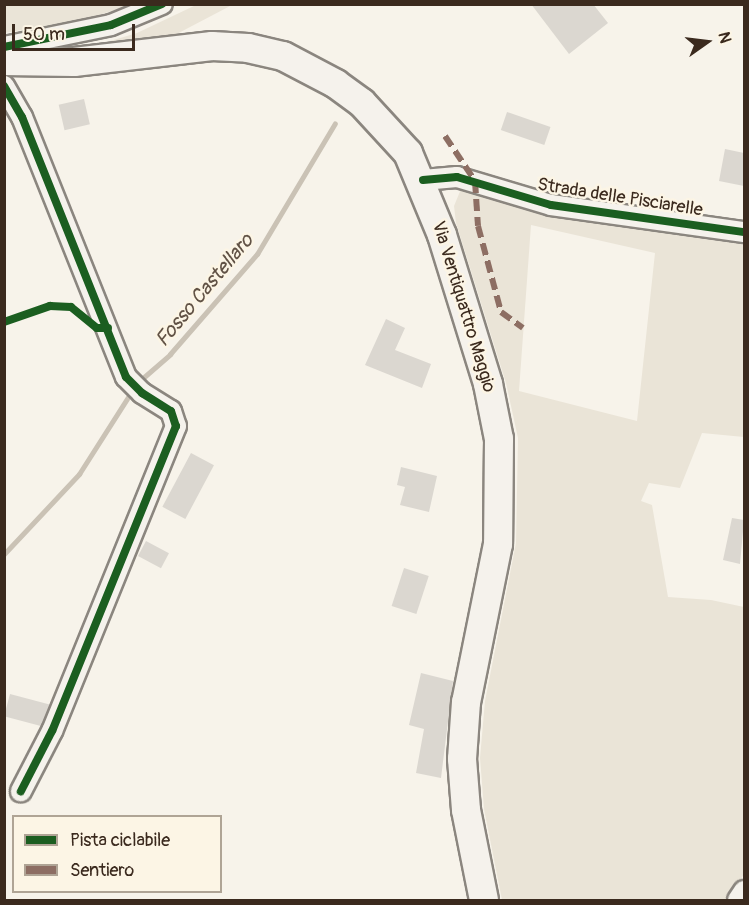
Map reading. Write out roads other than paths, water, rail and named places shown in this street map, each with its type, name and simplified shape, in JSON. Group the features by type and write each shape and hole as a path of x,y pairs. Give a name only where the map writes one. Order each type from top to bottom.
{"main road":[{"name":"Via Ventiquattro Maggio","path":"4,61 74,62 212,46 248,48 283,56 310,68 362,104 408,153 423,180 488,384 499,439 498,544 466,702 462,759 466,810 484,900"}],"street":[{"path":"4,47 111,25 162,4"},
{"path":"4,86 30,137 126,377 142,393 171,411 176,426 61,710 21,791"},
{"name":"Strada delle Pisciarelle","path":"423,180 457,177 550,205 744,232"},
{"path":"738,900 744,891"}],"waterway":[{"name":"Fosso Castellaro","path":"144,377 170,354 257,254 335,123"},
{"name":"Fosso Castellaro","path":"4,554 79,474 130,394"}]}
